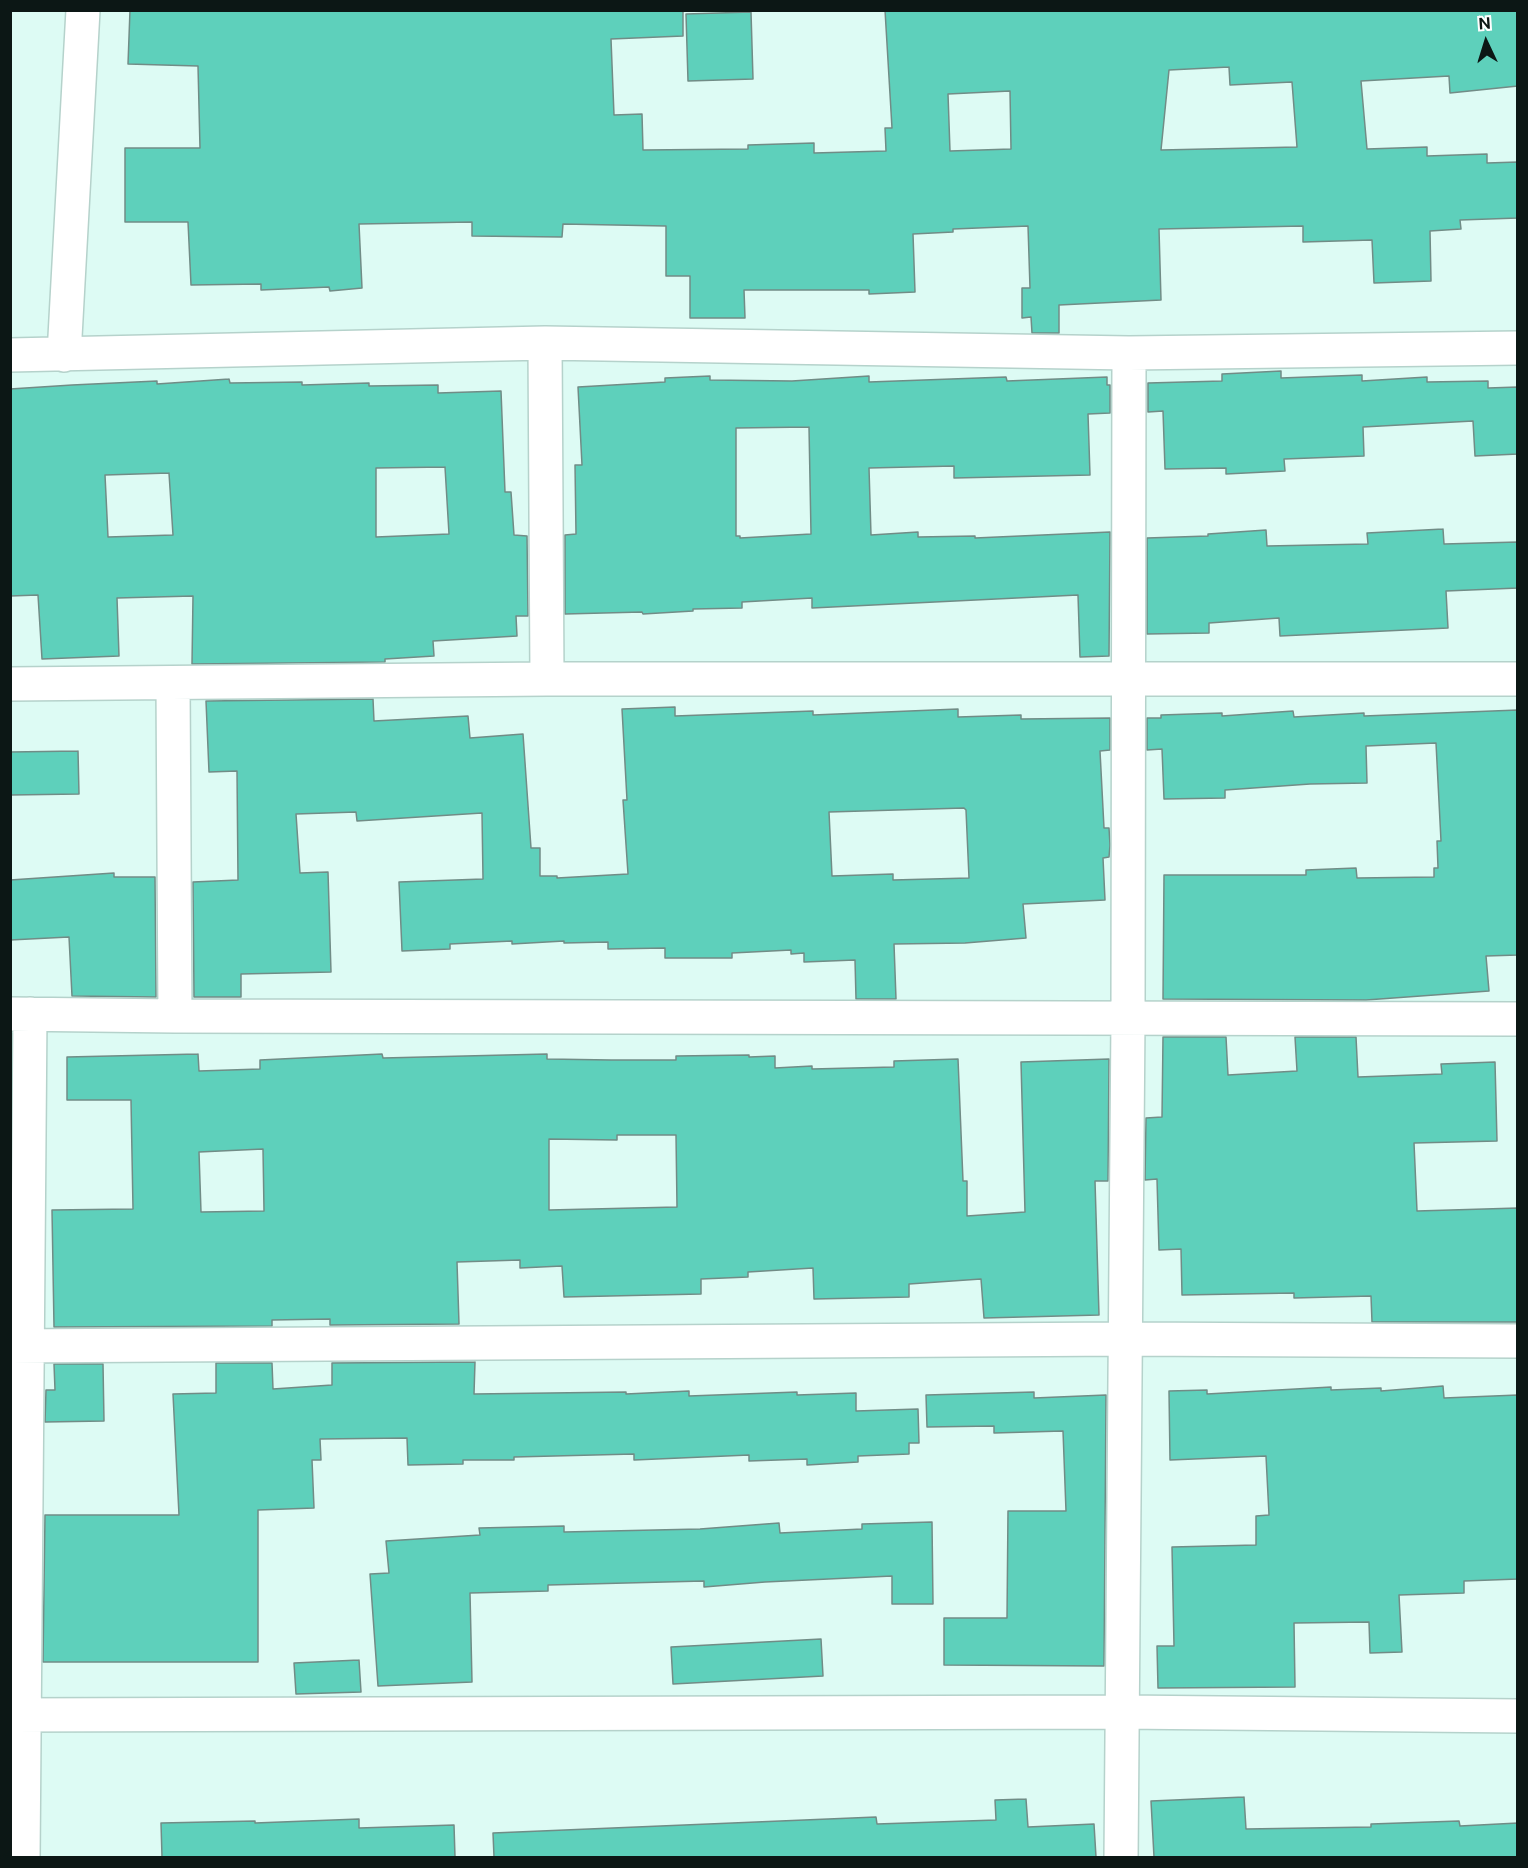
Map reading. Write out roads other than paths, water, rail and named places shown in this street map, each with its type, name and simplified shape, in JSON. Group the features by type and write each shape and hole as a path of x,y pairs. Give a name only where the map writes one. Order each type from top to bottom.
{"street":[{"path":"64,355 83,10"},
{"path":"545,343 547,679"},
{"path":"10,355 545,343 1129,353 1518,348"},
{"path":"1121,1857 1128,1019 1129,353"},
{"path":"10,684 547,679 1518,679"},
{"path":"173,684 175,1016"},
{"path":"23,1857 18,1715 20,1014 1518,1019"},
{"path":"19,1347 1125,1339 1518,1341"},
{"path":"18,1715 1122,1712 1518,1716"}]}
